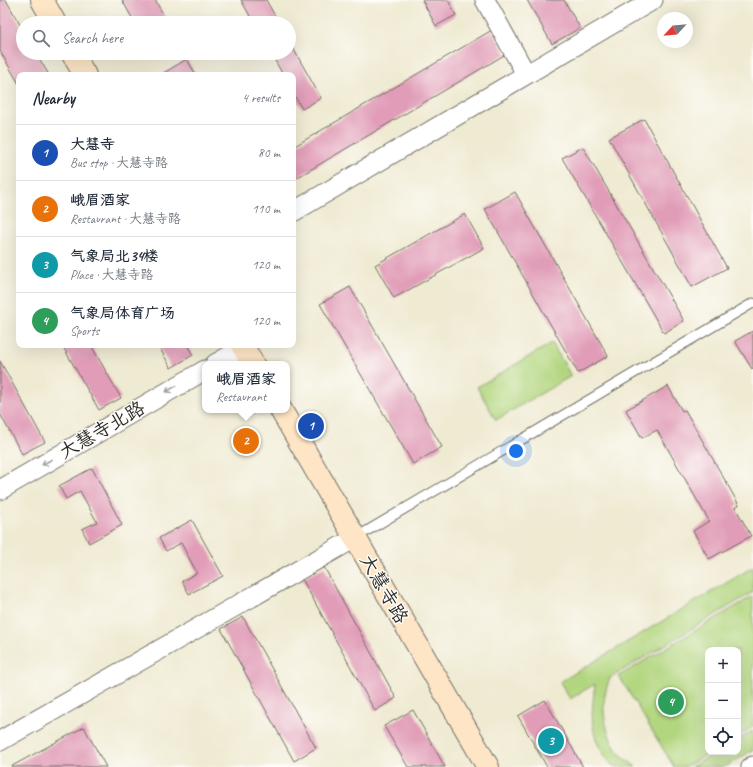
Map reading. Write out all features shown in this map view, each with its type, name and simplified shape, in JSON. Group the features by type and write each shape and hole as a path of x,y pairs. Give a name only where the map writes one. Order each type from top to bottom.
{"street":[{"path":"42,0 51,16"},
{"path":"484,0 526,74"},
{"path":"296,210 653,0"},
{"path":"76,60 83,72"},
{"path":"223,361 246,352"},
{"name":"大慧寺北路","path":"0,490 202,372"},
{"name":"大慧寺路","path":"283,413 488,767"},
{"path":"0,741 355,538"}],"lane":[{"path":"355,538 753,303"}],"green space":[{"path":"552,343 571,376 496,420 477,387"},
{"path":"753,567 753,592 610,678 604,701 604,715 608,732 618,752 636,767 614,767 599,746 593,729 592,712 595,684 570,699 560,682"},
{"path":"753,596 753,727 741,734 741,647 705,647 706,755 685,767 674,767 619,676"},
{"path":"753,731 753,750 725,767 691,767 712,755 741,755 741,738"}],"building":[{"path":"0,0 6,0 16,18 16,60 40,60 47,72 16,72 16,79 0,51"},
{"path":"122,0 155,0 164,16 131,16"},
{"path":"241,0 266,0 275,16 250,16"},
{"path":"422,0 448,0 456,15 436,26"},
{"path":"527,0 564,0 580,28 552,44"},
{"path":"492,30 506,54 296,178 296,145"},
{"path":"296,53 321,98 302,109 296,98 296,72 281,72 275,60 296,60"},
{"path":"188,60 194,72 165,72"},
{"path":"644,119 727,268 692,287 609,138"},
{"path":"583,147 684,321 664,333 562,158"},
{"path":"515,192 608,356 578,373 485,209"},
{"path":"465,214 484,248 394,298 375,265"},
{"path":"350,287 442,447 413,464 320,304"},
{"path":"753,331 753,368 752,369 735,341"},
{"path":"64,348 93,348 121,398 99,410"},
{"path":"160,348 189,348 193,355 171,368"},
{"path":"0,361 45,442 22,454 0,414"},
{"path":"668,386 682,411 685,410 739,505 735,507 751,536 709,559 693,531 709,521 657,430 642,438 626,410"},
{"path":"92,468 122,525 89,543 82,529 97,522 80,491 66,499 59,486"},
{"path":"192,520 223,576 189,594 182,581 197,573 181,543 166,551 159,538"},
{"path":"324,567 396,698 375,711 302,579"},
{"path":"243,617 316,748 294,761 221,629"},
{"path":"545,700 583,767 547,767 518,716"},
{"path":"413,710 445,767 408,767 384,726"},
{"path":"84,727 106,767 12,767 12,766"}],"place":[{"name":"大慧寺","path":"311,426"},
{"name":"峨眉酒家","path":"246,441"},
{"name":"气象局体育广场","path":"671,702"},
{"name":"气象局北34楼","path":"551,741"}]}
